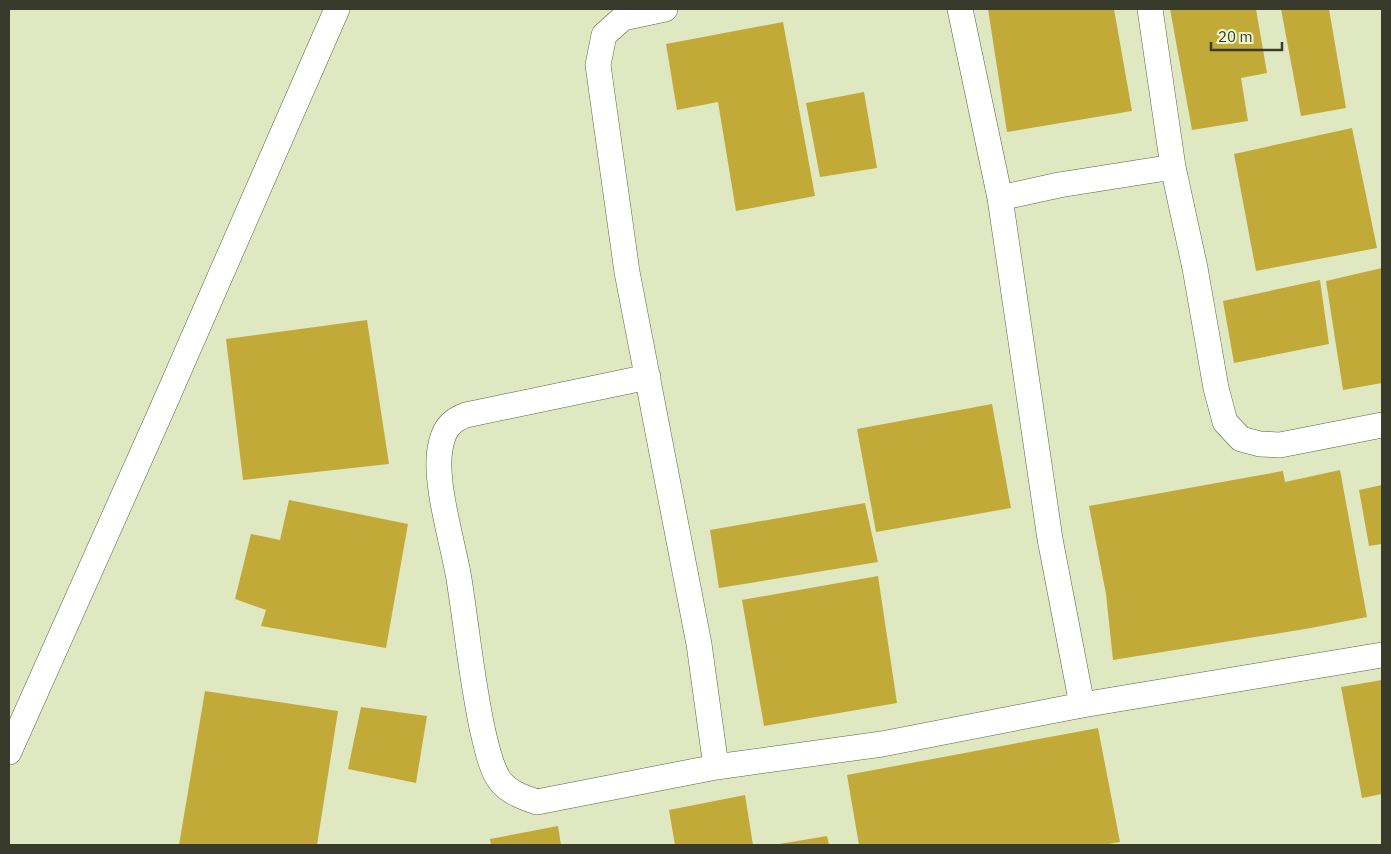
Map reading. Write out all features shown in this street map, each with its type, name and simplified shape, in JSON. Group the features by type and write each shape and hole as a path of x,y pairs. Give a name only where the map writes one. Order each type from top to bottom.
{"street":[{"path":"9,752 337,9"},
{"path":"665,9 623,18 604,35 598,65 627,272 698,644 716,767"},
{"path":"960,9 1000,198 1050,539 1082,705"},
{"path":"1150,9 1173,167 1195,268 1220,408 1225,422 1241,439 1260,444 1280,445 1382,425"},
{"path":"1000,198 1059,185 1173,167"},
{"path":"648,377 466,415 455,419 448,427 440,450 442,492 458,578 477,705 487,750 501,782 517,794 537,802 716,767 882,744 1082,705 1382,655"}],"building":[{"path":"988,9 1114,9 1132,111 1007,132"},
{"path":"1170,9 1256,9 1267,73 1241,78 1248,121 1192,130"},
{"path":"1281,9 1329,9 1346,108 1301,116"},
{"path":"783,22 815,196 736,211 718,102 677,110 666,44"},
{"path":"864,92 877,168 820,177 806,103"},
{"path":"1352,128 1377,248 1256,271 1234,154"},
{"path":"1382,268 1382,383 1343,390 1326,281"},
{"path":"1320,280 1329,344 1234,363 1223,301"},
{"path":"367,320 389,464 243,480 226,339"},
{"path":"992,404 1011,508 876,532 857,429"},
{"path":"1340,470 1367,617 1113,660 1106,594 1089,506 1283,471 1285,482"},
{"path":"1382,485 1382,544 1369,546 1359,490"},
{"path":"289,500 408,524 386,648 261,626 266,610 235,599 251,534 280,540"},
{"path":"865,503 878,562 719,588 710,530"},
{"path":"878,576 897,703 764,726 742,600"},
{"path":"1382,680 1382,794 1362,798 1341,687"},
{"path":"205,691 338,711 317,845 179,845"},
{"path":"361,707 427,716 416,783 348,769"},
{"path":"1098,728 1120,842 1102,845 859,845 847,775"},
{"path":"745,795 753,845 675,845 669,810"},
{"path":"558,826 561,845 491,845 490,839"},
{"path":"827,836 829,845 779,845 779,844"}]}
